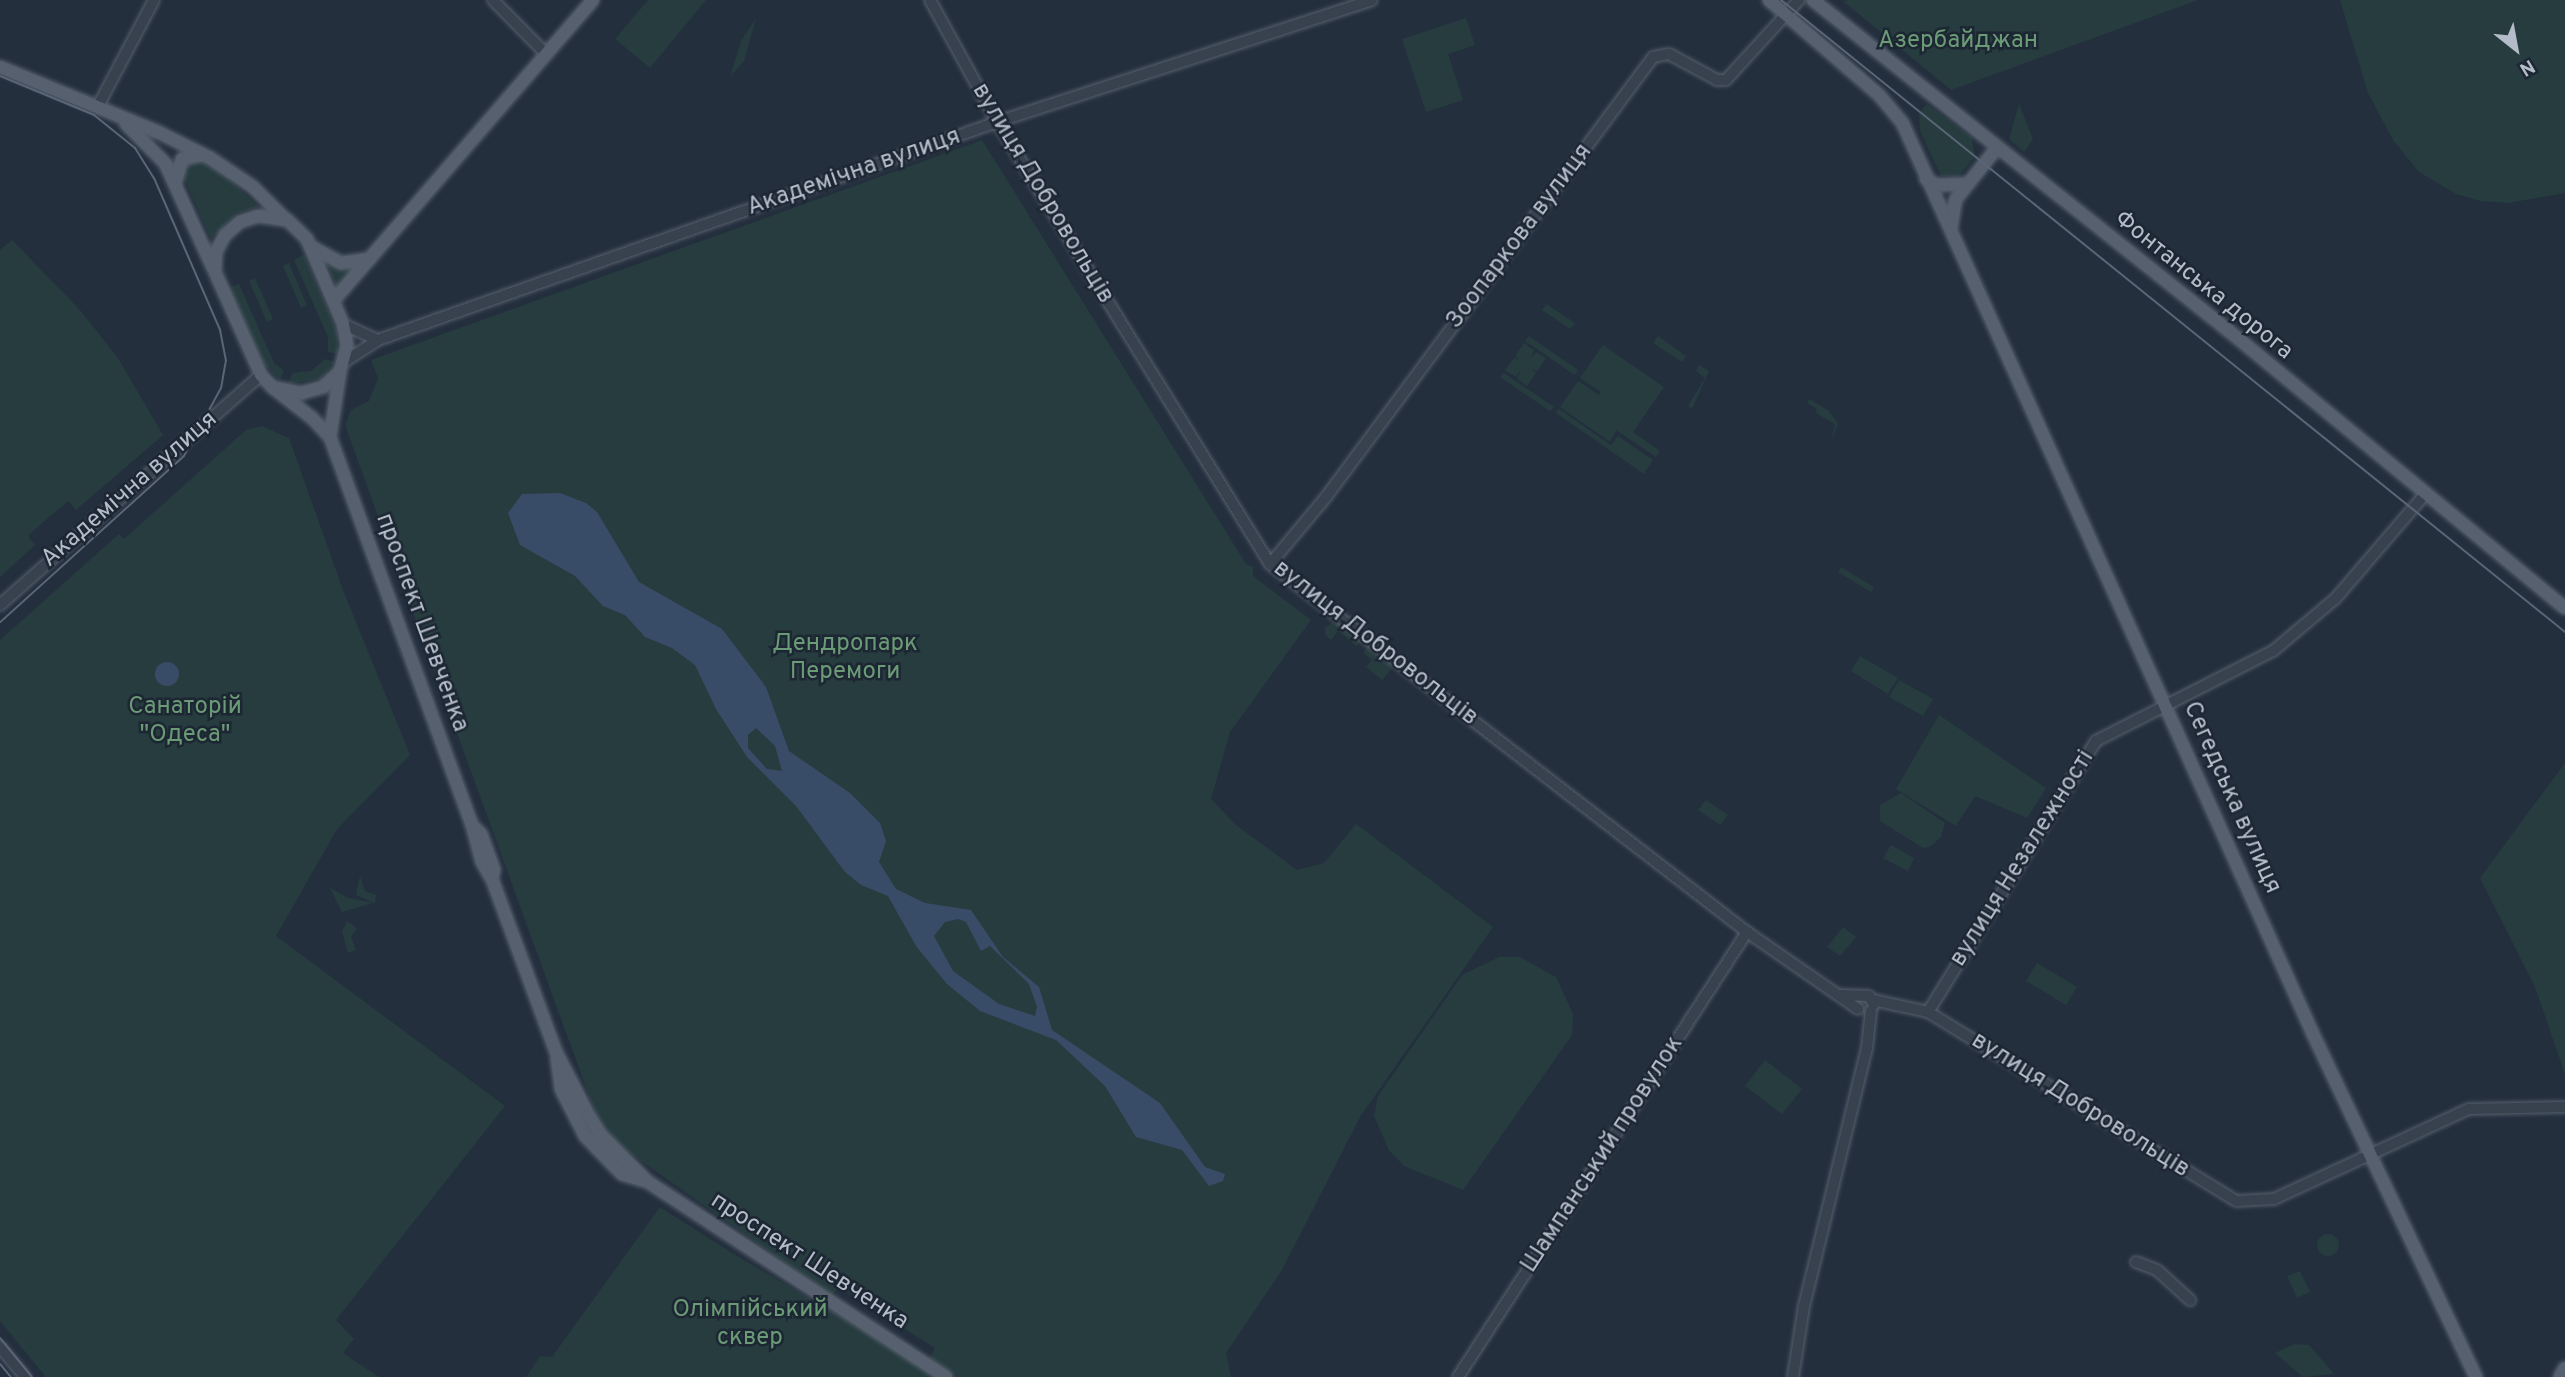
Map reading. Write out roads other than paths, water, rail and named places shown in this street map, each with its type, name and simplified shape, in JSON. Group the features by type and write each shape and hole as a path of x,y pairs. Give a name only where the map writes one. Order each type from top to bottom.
{"main road":[{"path":"334,300 593,0"},
{"path":"1769,0 1787,15"},
{"name":"Фонтанська дорога","path":"1813,0 1996,149 2229,331 2565,608"},
{"name":"Сегедська вулиця","path":"1787,15 1879,94 1902,122 1951,235 2476,1377"},
{"path":"0,67 210,158 253,187 311,246 336,262 370,259"},
{"name":"проспект Шевченка","path":"116,117 156,151 175,185 261,375 330,437 472,825 484,842 494,870 492,879 556,1052 601,1135 648,1182 946,1377"},
{"path":"1951,235 1952,211 1968,184 1996,149"},
{"path":"175,185 177,166 184,156 210,158"},
{"path":"1926,180 1936,185 1968,184"},
{"path":"215,272 216,252 232,228 258,216 286,220"},
{"name":"проспект Шевченка","path":"311,246 343,324 347,345 330,437"},
{"path":"272,387 309,392 330,382 342,367"},
{"path":"2560,1377 2565,1368"}],"street":[{"path":"97,108 154,0"},
{"path":"494,0 546,54"},
{"name":"вулиця Добровольців","path":"930,0 997,122 1270,564 1747,932 1838,995 1867,1009 1887,1003 1928,1012 2211,1188 2237,1201 2274,1199 2371,1153"},
{"name":"Академічна вулиця","path":"342,367 377,340 997,122 1372,0"},
{"name":"Зоопаркова вулиця","path":"1270,564 1326,497 1653,57 1669,54 1722,81 1799,0"},
{"path":"343,324 377,340"},
{"name":"Академічна вулиця","path":"0,605 261,375"},
{"name":"вулиця Незалежності","path":"1928,1012 2096,741 2166,703 2252,665 2273,651 2336,598 2425,494"},
{"name":"Шампанський провулок","path":"1458,1377 1747,932"},
{"path":"1793,1377 1804,1306 1867,1009"},
{"path":"2371,1153 2469,1109 2565,1107"},
{"path":"2136,1262 2157,1270 2190,1300"},
{"path":"0,1348 25,1377"}],"water":[{"path":"560,493 586,503 597,512 639,582 722,629 766,687 789,751 850,793 880,823 886,841 879,862 896,889 925,903 971,910 1003,957 1039,987 1052,1030 1160,1103 1205,1167 1225,1174 1223,1181 1209,1186 1182,1150 1136,1137 1105,1086 1056,1040 980,1011 947,984 916,946 888,896 861,885 845,872 796,806 747,757 716,709 695,665 672,648 645,637 625,615 603,606 575,576 520,545 508,513 522,494","holes":["756,728 775,746 782,771 767,769 748,748 748,735","958,919 966,922 981,951 990,946 1029,984 1037,1007 1035,1016 999,1004 953,971 934,936 945,922"]},
{"path":"167,662 176,665 179,674 176,683 167,686 158,683 155,674 158,665"}],"tram line":[{"path":"1781,0 2565,632"},
{"path":"0,76 94,115 135,148 154,178 220,330 226,360 221,388 184,456 0,622"},
{"path":"0,1338 32,1377"},
{"path":"0,1364 11,1377"}],"park label":[{"name":"Азербайджан","path":"1958,42"},
{"name":"Дендропарк Перемоги","path":"845,659"},
{"name":"Санаторій \"Одеса\"","path":"185,722"},
{"name":"Олімпійський сквер","path":"750,1325"}]}
